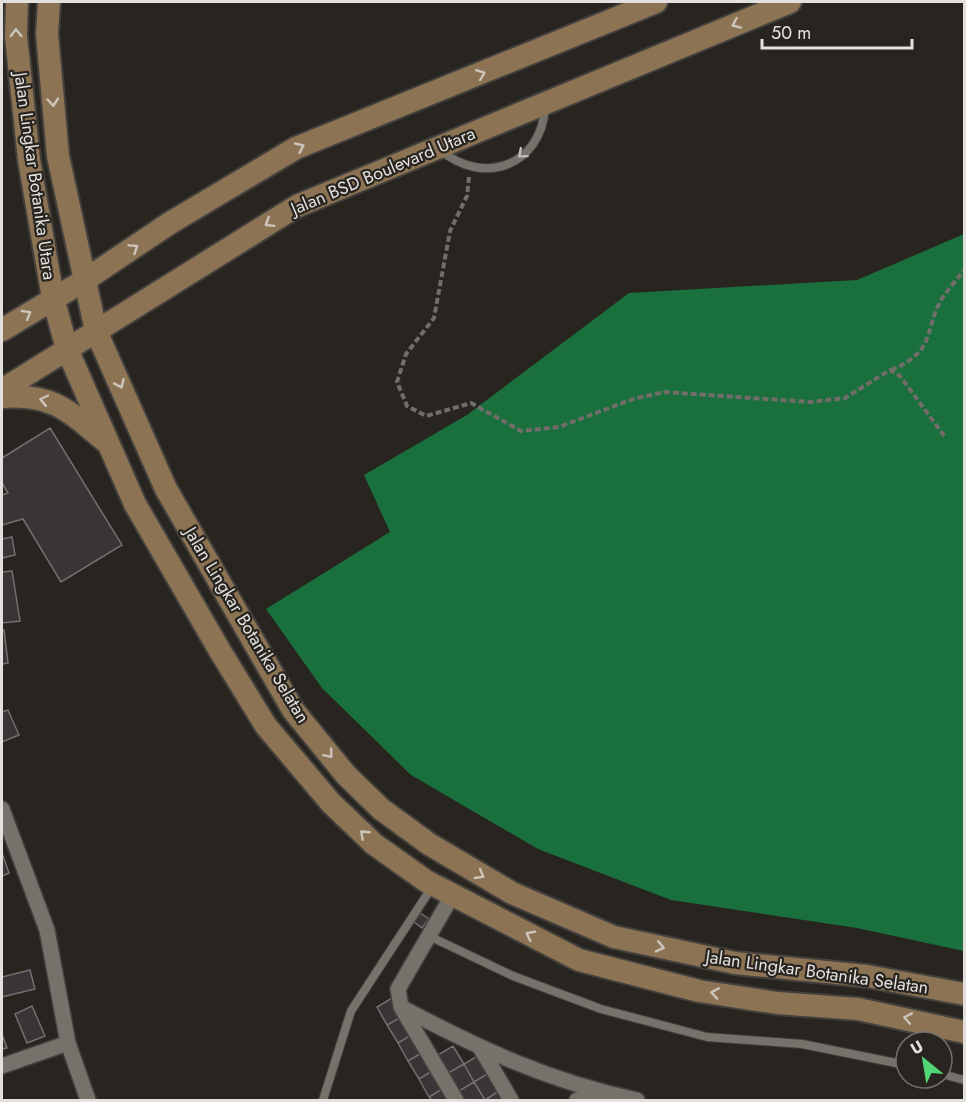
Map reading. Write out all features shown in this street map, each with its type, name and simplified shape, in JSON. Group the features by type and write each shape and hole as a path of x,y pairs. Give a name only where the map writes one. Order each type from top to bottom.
{"street":[{"name":"Jalan Lingkar Botanika Utara","path":"17,2 16,36 29,160 53,298 67,349"},
{"name":"Jalan Lingkar Botanika Utara","path":"49,2 47,34 58,156 85,280"},
{"path":"2,330 85,280 170,223 296,148 656,2"},
{"name":"Jalan BSD Boulevard Utara","path":"2,390 297,206 790,2"},
{"name":"Jalan Lingkar Botanika Selatan","path":"85,280 96,331 166,489 293,710 346,775 381,809 429,844 512,893 614,936 735,963 867,976 964,994"},
{"name":"Jalan Lingkar Botanika Selatan","path":"67,349 135,504 266,726 331,803 374,844 442,891 579,960 699,990 777,1003 858,1008 964,1032"},
{"path":"2,397 18,395 50,400 64,406 109,444"},
{"path":"2,809 47,930 68,1043 88,1101"},
{"path":"442,891 429,936 398,989 401,1007 456,1101"},
{"path":"858,1008 867,976"},
{"path":"401,1007 481,1049 537,1073 604,1094 637,1101"},
{"path":"2,1066 68,1043"},
{"path":"481,1049 511,1101"},
{"path":"577,1101 604,1094"}],"lane":[{"path":"437,147 451,160 469,167 488,169 507,165 524,155 536,140 544,122 546,103"},
{"path":"323,1101 351,1011 442,891"},
{"path":"429,936 513,976 601,1009 707,1037 802,1044 894,1063"}],"path":[{"path":"469,167 468,196 450,231 435,318 406,354 397,382 407,406 426,416 471,403 520,431 559,427 633,399 664,392 810,402 845,398 890,370 910,362 929,338 941,301 964,270"},
{"path":"890,370 900,375 945,437"}],"green space":[{"path":"964,234 964,951 857,928 671,900 538,849 411,775 322,688 266,609 390,532 364,475 467,415 629,293 857,280"}],"building":[{"path":"50,428 122,545 61,582 23,519 2,525 2,495 8,493 2,483 2,458"},
{"path":"12,537 15,555 2,558 2,539"},
{"path":"12,571 20,621 2,623 2,572"},
{"path":"2,630 4,630 8,663 2,664"},
{"path":"8,710 19,735 2,742 2,712"},
{"path":"2,853 9,873 2,876"},
{"path":"420,913 429,919 422,928 414,922"},
{"path":"30,970 35,989 2,997 2,977"},
{"path":"392,998 403,1016 387,1025 377,1007"},
{"path":"32,1006 45,1036 27,1043 15,1014"},
{"path":"403,1016 413,1034 398,1043 387,1025"},
{"path":"2,1034 7,1048 2,1049"},
{"path":"413,1034 423,1052 408,1061 398,1043"},
{"path":"453,1046 464,1064 448,1073 438,1055"},
{"path":"423,1052 434,1070 419,1079 408,1061"},
{"path":"479,1055 489,1073 474,1082 464,1064"},
{"path":"464,1064 474,1082 459,1091 448,1073"},
{"path":"434,1070 444,1088 429,1097 419,1079"},
{"path":"489,1073 499,1091 485,1100 474,1082"},
{"path":"474,1082 485,1100 465,1100 459,1091"},
{"path":"444,1088 452,1100 432,1100 429,1097"},
{"path":"499,1091 505,1100 485,1100"}]}
